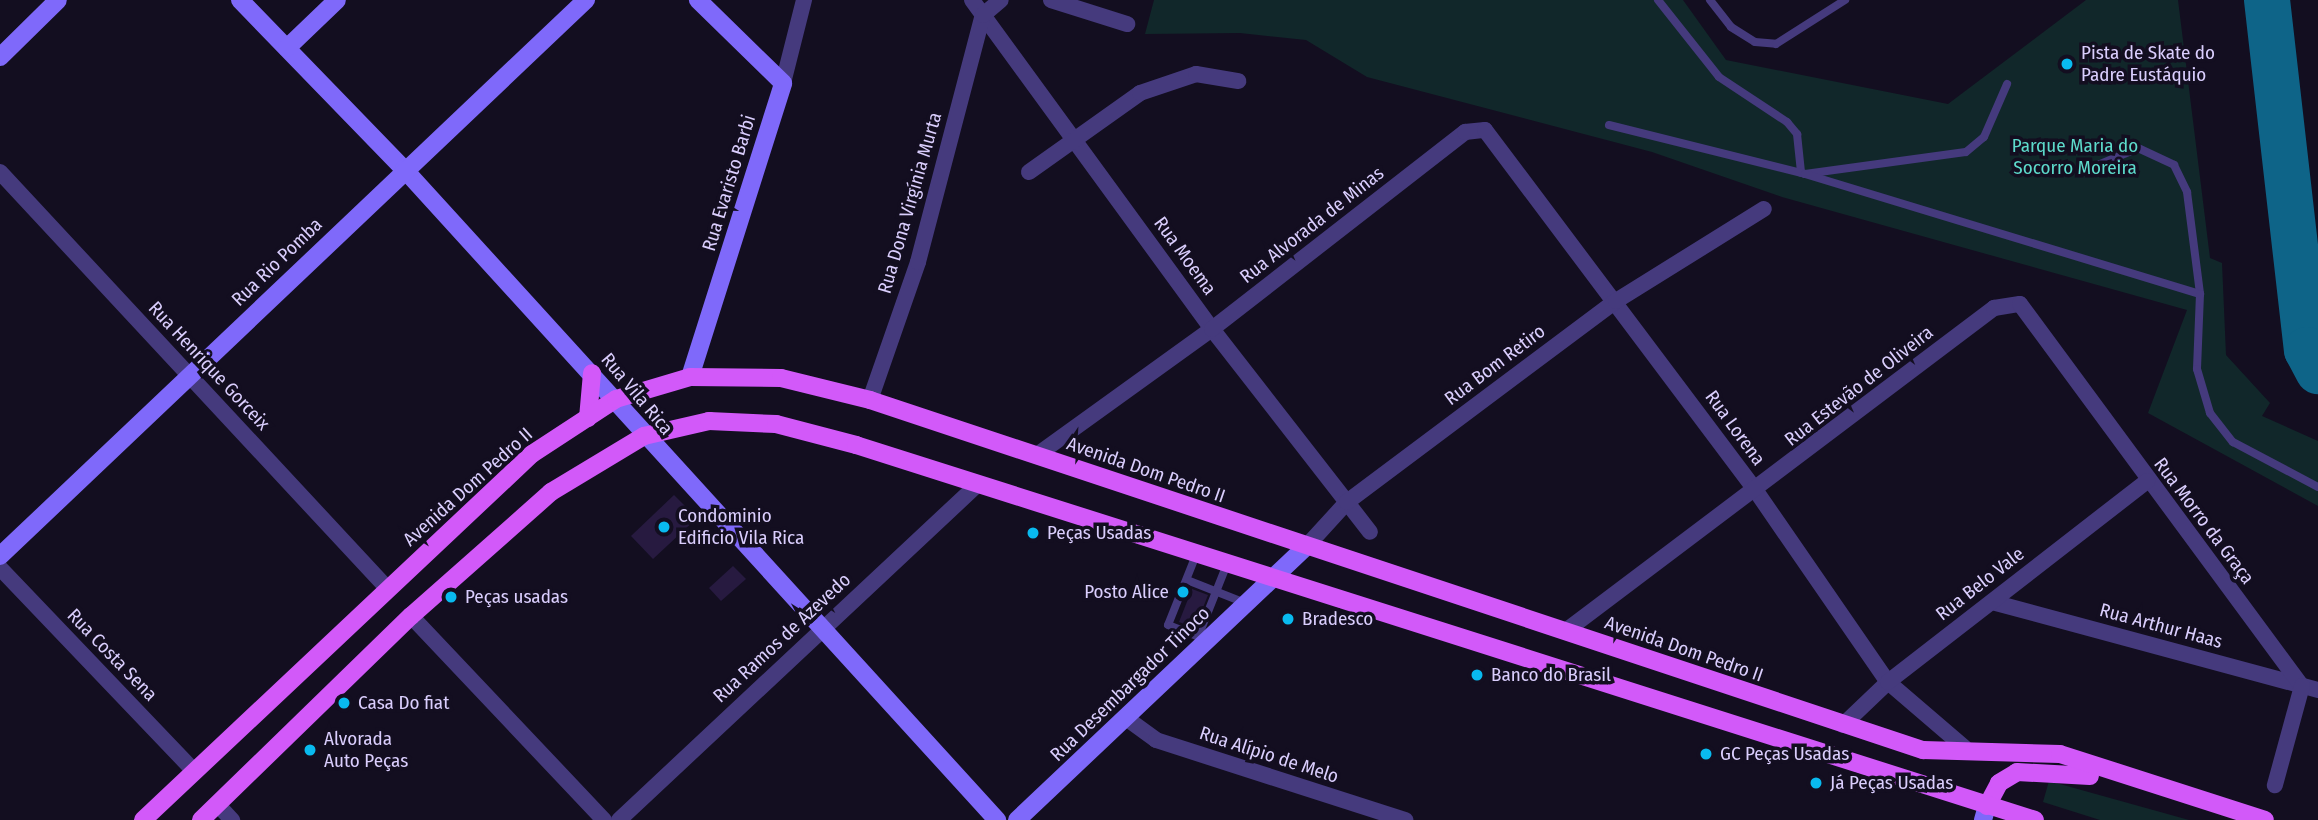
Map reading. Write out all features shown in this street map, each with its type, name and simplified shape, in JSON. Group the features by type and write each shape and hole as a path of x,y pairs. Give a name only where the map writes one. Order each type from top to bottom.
{"main road":[{"path":"588,418 592,373"},
{"name":"Avenida Dom Pedro II","path":"143,820 531,454 616,399 690,377 781,377 870,400 1037,454 1305,548 1567,631 1923,750 1965,748 2060,754 2225,810 2265,820"},
{"path":"201,820 411,616 551,492 644,436 709,421 776,424 1227,564 1985,813 2035,820"},
{"path":"1985,813 1999,783 2017,772 2071,771 2225,810"}],"street":[{"path":"0,57 58,0"},
{"name":"Rua Vila Rica","path":"240,0 404,169 616,399 644,436 820,631 997,820"},
{"path":"287,48 337,0"},
{"name":"Rua Rio Pomba","path":"0,556 404,169 586,0"},
{"path":"698,0 783,83"},
{"name":"Rua Evaristo Barbi","path":"690,377 783,83 804,0"},
{"name":"Rua Moema","path":"972,0 1212,330 1370,532"},
{"path":"983,15 1001,0"},
{"path":"1051,0 1126,24"},
{"name":"Rua Dona Virgínia Murta","path":"870,400 918,262 983,15"},
{"path":"1029,172 1073,136 1140,93 1196,74 1238,82"},
{"name":"Rua Lorena","path":"1477,128 1490,135 1616,301 1756,491 1888,682 1965,748"},
{"name":"Rua Alvorada de Minas","path":"1037,454 1212,330 1477,128"},
{"name":"Rua Henrique Gorceix","path":"0,172 387,588"},
{"name":"Rua Bom Retiro","path":"1270,578 1305,548 1347,502 1616,301 1764,209"},
{"name":"Rua Estevão de Oliveira","path":"1567,631 1756,491 1994,308 2010,304"},
{"name":"Rua Morro da Graça","path":"2010,304 2030,311 2147,481 2310,688"},
{"name":"Rua Belo Vale","path":"1843,725 1888,682 2147,481"},
{"name":"Rua Ramos de Azevedo","path":"618,820 975,486"},
{"name":"Rua Costa Sena","path":"0,568 194,772"},
{"name":"Rua Desembargador Tinoco","path":"1017,820 1126,718 1203,638 1270,578"},
{"name":"Rua Arthur Haas","path":"1992,602 2310,688"},
{"path":"411,616 604,820"},
{"path":"2275,785 2310,688"},
{"name":"Rua Alípio de Melo","path":"1126,718 1156,740 1405,820"},
{"path":"218,805 233,820"}],"lane":[{"path":"1658,0 1719,77 1787,121 1797,134 1803,173"},
{"path":"1710,0 1731,27 1755,41 1776,44 1845,0"},
{"path":"1803,173 1966,152 1984,137 2007,84"},
{"path":"1609,125 1803,173 2200,294"},
{"path":"2098,164 2138,148 2174,165 2188,192 2200,294 2197,369 2210,414 2233,442 2318,487"},
{"path":"1196,555 1168,625 1203,638 1227,564"},
{"path":"1186,580 1245,603"}],"green space":[{"name":"Parque Maria do Socorro Moreira","path":"1154,0 1683,0 1726,60 1948,104 2086,0 2178,0 2210,258 2222,263 2226,355 2270,403 2262,416 2318,441 2318,506 2148,413 2187,310 1782,197 1652,152 1367,77 1306,40 1240,33 1145,34"},
{"path":"2049,781 2189,820 2100,820 2043,802"}],"building":[{"name":"Condominio Edificio Vila Rica","path":"674,495 697,518 653,559 631,536"},
{"path":"733,566 746,579 721,601 709,588"},
{"path":"1192,589 1208,595 1195,628 1179,622"}],"taxiway":[{"path":"2267,0 2307,350 2318,371"}],"place":[{"name":"Pista de Skate do Padre Eustáquio","path":"2067,64"},
{"name":"Condominio Edificio Vila Rica","path":"664,527"},
{"name":"Peças Usadas","path":"1033,533"},
{"name":"Posto Alice","path":"1183,592"},
{"name":"Peças usadas","path":"451,597"},
{"name":"Bradesco","path":"1288,619"},
{"name":"Banco do Brasil","path":"1477,675"},
{"name":"Casa Do fiat","path":"344,703"},
{"name":"Alvorada Auto Peças","path":"310,750"},
{"name":"GC Peças Usadas","path":"1706,754"},
{"name":"Já Peças Usadas","path":"1816,783"}]}
